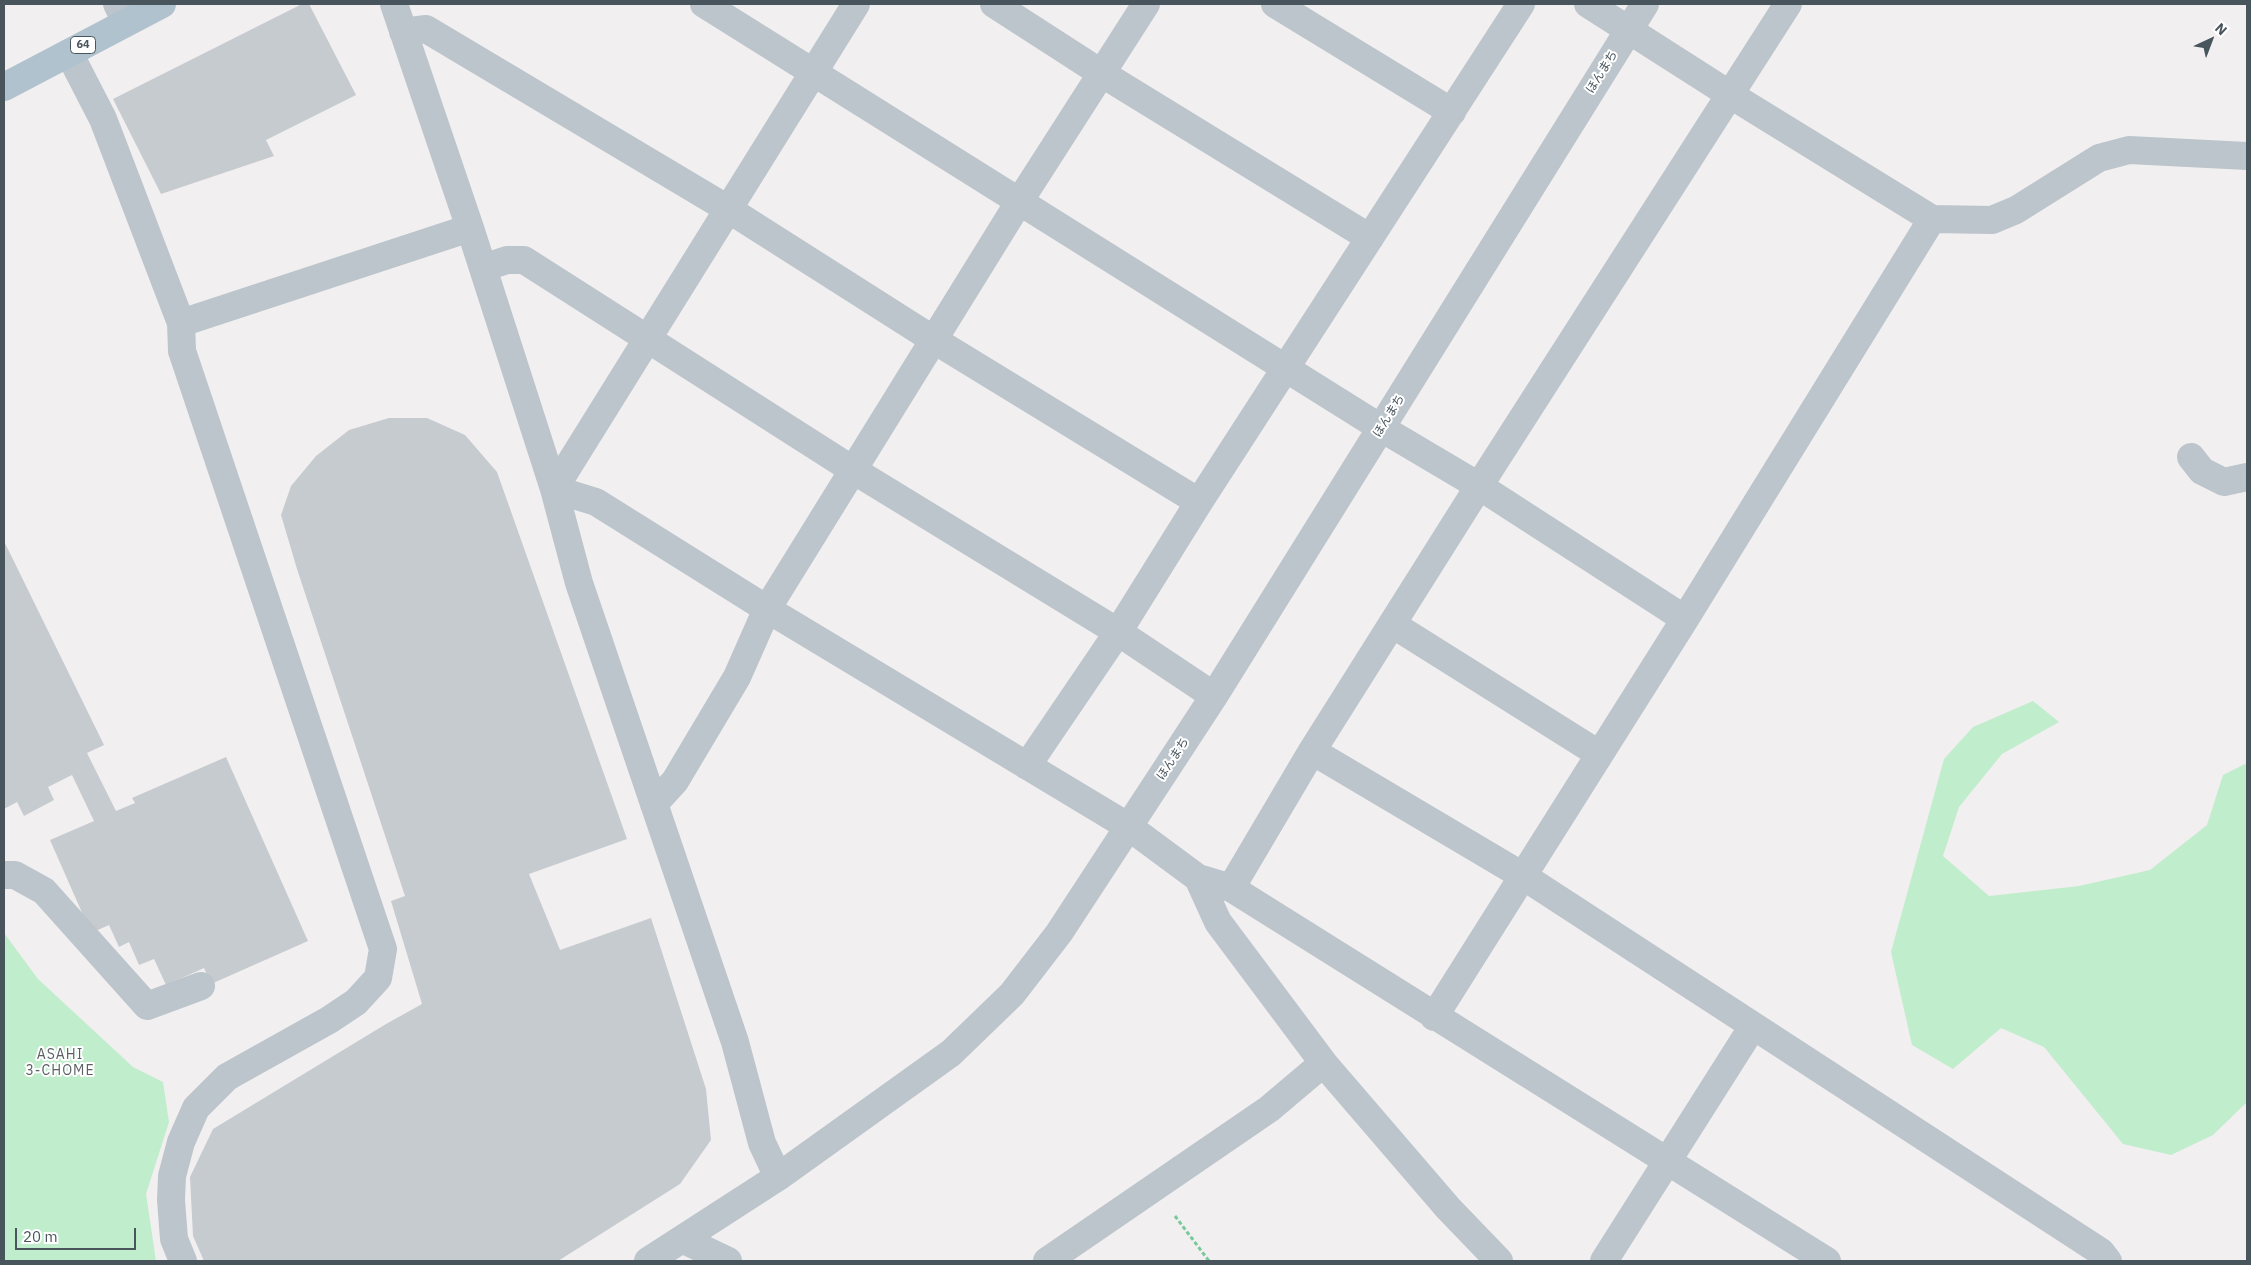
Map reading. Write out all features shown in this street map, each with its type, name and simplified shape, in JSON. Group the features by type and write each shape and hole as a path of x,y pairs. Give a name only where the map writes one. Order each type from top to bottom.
{"main road":[{"name":"64","path":"4,86 69,53 121,13 162,4"}],"street":[{"path":"394,4 483,268 554,490 579,582 735,1042 762,1143 778,1177"},
{"path":"704,4 1381,428 1479,486 1685,619"},
{"path":"554,490 856,4"},
{"path":"994,4 1102,73 1370,238"},
{"path":"654,804 675,781 737,678 766,609 1146,4"},
{"path":"1275,4 1452,112"},
{"path":"1027,766 1118,632 1199,502 1521,4"},
{"path":"1588,4 1932,220 1992,220 2016,210 2099,158 2129,150 2247,156"},
{"name":"ほんまち","path":"648,1261 684,1240 778,1177 951,1053 1012,994 1060,932 1214,696 1645,4"},
{"path":"1231,888 1312,751 1392,624 1788,4"},
{"path":"403,32 426,29 728,209 934,340 1199,502"},
{"path":"69,53 103,119 181,322 182,351 383,949 378,978 356,1002 329,1020 227,1077 196,1108 181,1142 172,1176 171,1200 174,1239 183,1261"},
{"path":"1434,1017 1685,619 1932,220"},
{"path":"181,322 470,228"},
{"path":"483,268 507,260 524,260 648,337 853,470 1118,632 1214,696"},
{"path":"2191,457 2202,471 2224,482 2247,477"},
{"path":"554,490 596,502 766,609 1129,827 1198,878 1231,888 1434,1017 1827,1261"},
{"path":"1392,624 1600,754"},
{"path":"1312,751 1523,876 2101,1252 2108,1261"},
{"path":"4,875 15,875 44,891 147,1006 201,986"},
{"path":"1198,878 1218,922 1325,1065 1448,1208 1498,1261"},
{"path":"1604,1261 1753,1026"},
{"path":"1047,1261 1269,1109 1314,1071 1325,1065"},
{"path":"684,1240 728,1261"}],"path":[{"path":"1153,1187 1209,1261"}],"green space":[{"path":"2033,701 2059,722 2002,754 1959,807 1943,856 1989,896 2079,886 2150,870 2207,825 2223,775 2247,763 2247,1102 2213,1135 2171,1155 2123,1144 2044,1047 2001,1028 1953,1069 1912,1045 1891,952 1944,759 1973,727"},
{"path":"4,933 38,979 133,1067 163,1082 169,1122 146,1194 156,1261 4,1261"}],"building":[{"path":"302,4 309,4 356,95 266,140 274,156 161,194 113,99"},
{"path":"389,418 427,418 465,435 497,472 627,839 529,874 560,950 651,918 706,1089 711,1140 680,1184 558,1261 204,1261 193,1236 190,1177 213,1129 422,1004 391,901 405,896 281,515 291,486 316,456 349,430"},
{"path":"4,541 104,745 87,753 116,811 135,803 132,798 226,757 308,941 211,984 204,968 166,985 154,959 139,965 129,942 119,947 109,925 91,933 50,840 94,821 72,775 48,787 54,800 24,816 17,802 4,809"}],"district":[{"name":"ASAHI 3-CHOME","path":"60,1064"}]}
